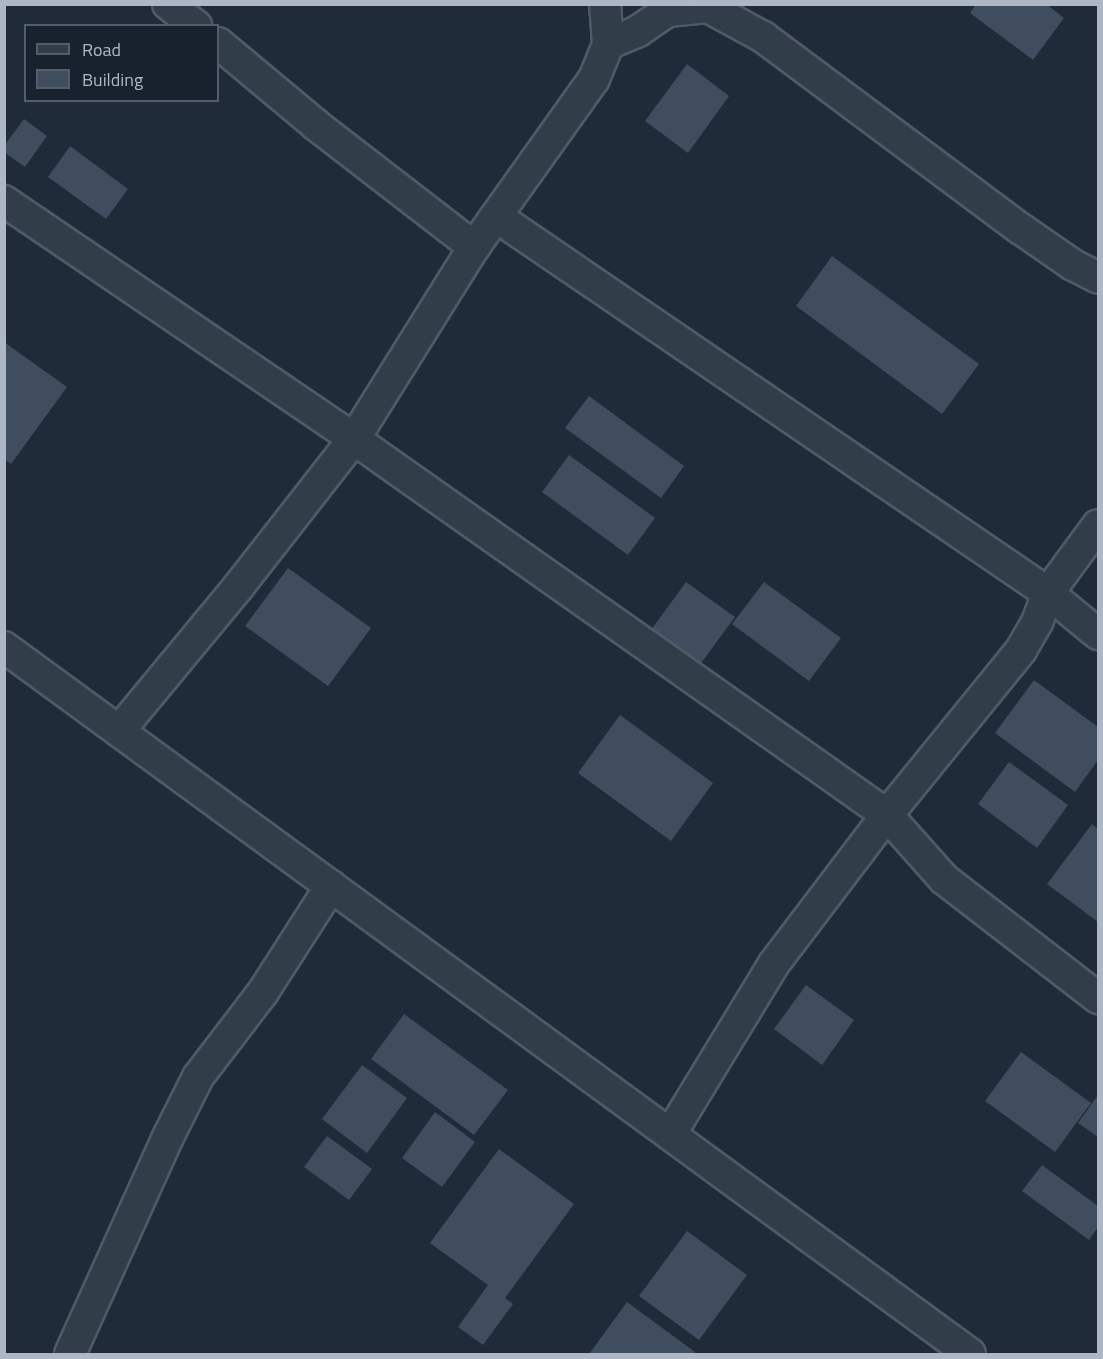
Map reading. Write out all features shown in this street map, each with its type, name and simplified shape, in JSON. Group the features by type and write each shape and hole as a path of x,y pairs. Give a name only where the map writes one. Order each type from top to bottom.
{"street":[{"path":"119,730 238,586 354,439 474,247 594,79 608,44 605,4"},
{"path":"608,44 638,31 669,12 709,6 763,37 1021,229 1073,265 1098,278"},
{"path":"219,44 316,125 474,247"},
{"path":"4,201 354,439 887,815 944,879 1098,998"},
{"path":"497,217 1048,593 1098,634"},
{"path":"671,1133 772,966 887,815 1022,650 1032,633 1048,593 1098,525"},
{"path":"4,647 970,1354"},
{"path":"70,1354 166,1138 198,1077 263,992 331,885"}],"building":[{"path":"976,4 1046,4 1064,18 1033,60 970,13"},
{"path":"687,64 729,96 688,153 645,121"},
{"path":"24,119 47,136 25,167 4,152 4,146"},
{"path":"70,146 128,189 106,219 48,177"},
{"path":"832,256 979,364 942,414 796,306"},
{"path":"4,342 67,387 11,464 4,459"},
{"path":"589,396 684,466 661,498 565,428"},
{"path":"569,455 655,518 628,555 542,492"},
{"path":"288,568 371,628 328,686 245,626"},
{"path":"686,582 735,617 699,666 651,630"},
{"path":"764,582 841,638 809,681 732,624"},
{"path":"1034,680 1098,727 1098,760 1075,792 995,733"},
{"path":"620,715 713,783 671,841 578,773"},
{"path":"1009,762 1068,805 1037,848 978,804"},
{"path":"1092,824 1098,829 1098,922 1047,884"},
{"path":"806,985 854,1020 822,1065 774,1029"},
{"path":"404,1014 508,1090 474,1135 371,1059"},
{"path":"1021,1052 1091,1103 1055,1152 985,1101"},
{"path":"362,1065 407,1098 367,1153 322,1119"},
{"path":"1098,1095 1098,1137 1078,1123"},
{"path":"435,1112 475,1142 442,1187 402,1158"},
{"path":"327,1136 372,1169 349,1200 304,1167"},
{"path":"499,1149 574,1204 505,1298 513,1304 483,1345 458,1327 488,1285 430,1243"},
{"path":"1042,1165 1098,1206 1098,1227 1089,1240 1022,1191"},
{"path":"687,1231 747,1275 699,1340 639,1296"},
{"path":"627,1302 695,1352 694,1354 589,1354"}]}
